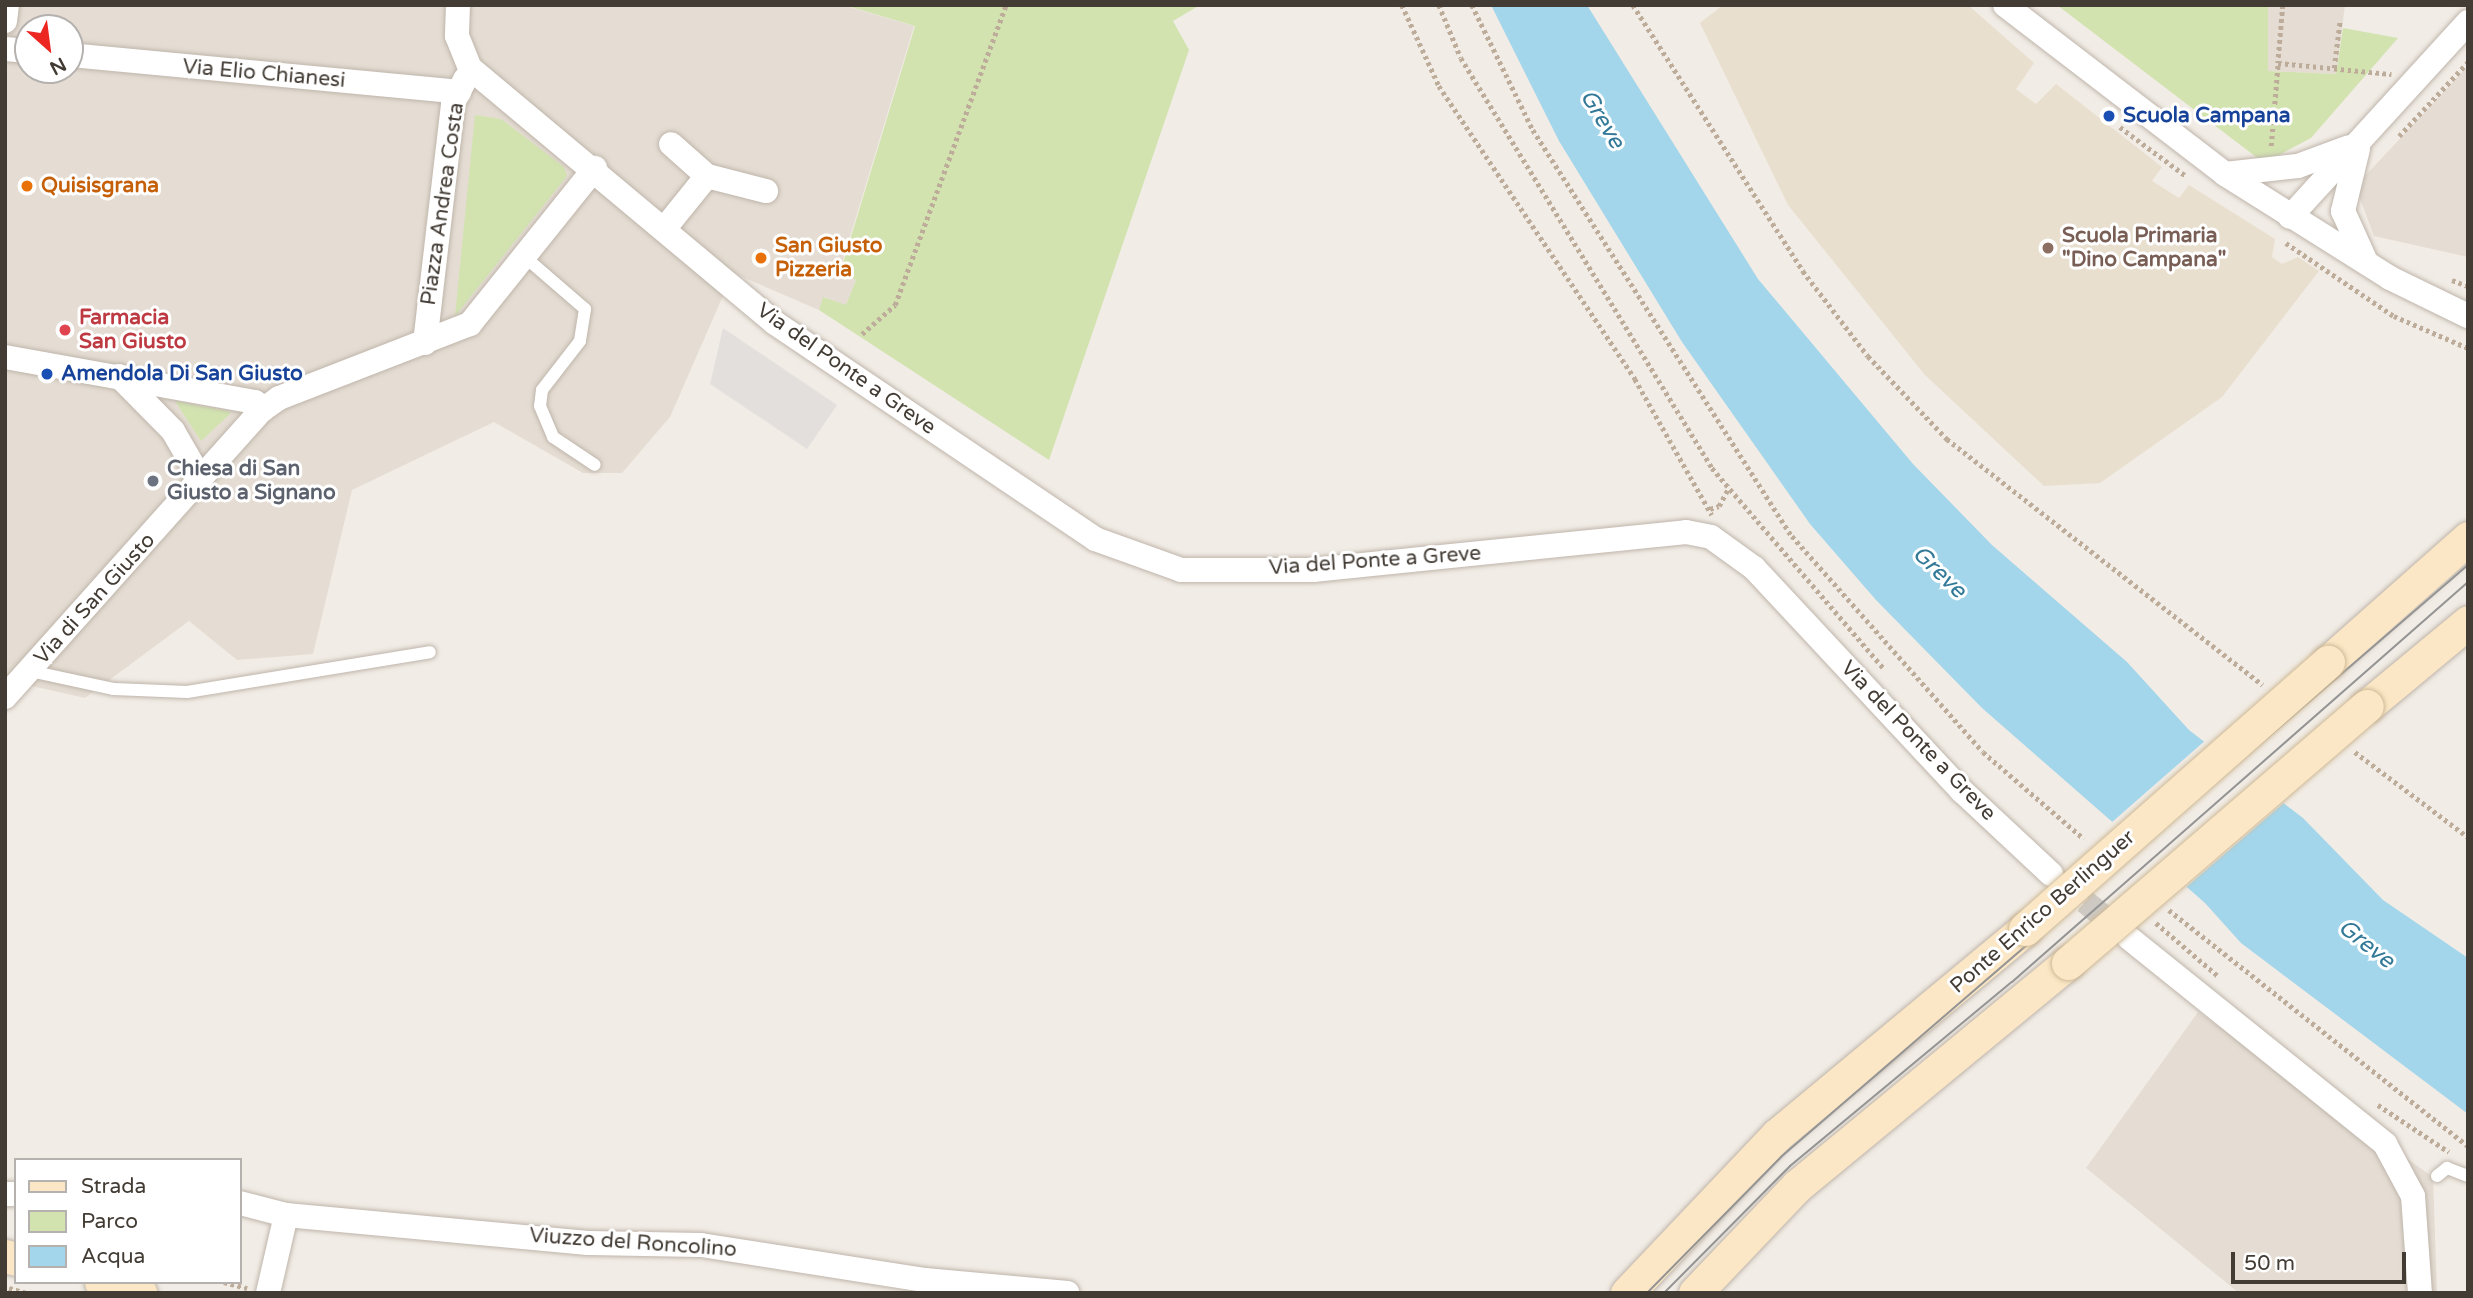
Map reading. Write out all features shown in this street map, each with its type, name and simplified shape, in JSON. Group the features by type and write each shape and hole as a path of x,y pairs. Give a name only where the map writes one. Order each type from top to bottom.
{"main road":[{"name":"Ponte Enrico Berlinguer","path":"1627,1293 1777,1135 2025,929 2468,538"},
{"path":"1695,1293 1797,1186 2068,963 2468,622"},
{"path":"108,1284 140,1293"}],"street":[{"path":"5,21 7,5"},
{"name":"Via del Ponte a Greve","path":"457,5 457,36 470,68 595,168 775,323 1094,539 1138,558 1181,570 1312,570 1686,532 1711,537 1754,568 1962,791 2051,874"},
{"path":"2006,5 2225,174 2366,263 2468,316"},
{"path":"2290,217 2468,22"},
{"name":"Via Elio Chianesi","path":"84,56 459,92"},
{"name":"Piazza Andrea Costa","path":"425,344 459,92 470,68"},
{"path":"2225,174 2298,166 2360,142"},
{"path":"2360,142 2343,211 2366,263"},
{"path":"671,144 708,176 766,191"},
{"name":"Via di San Giusto","path":"5,697 199,477 271,404 470,324 526,258 595,168"},
{"path":"665,228 708,176"},
{"path":"5,357 271,404"},
{"path":"120,376 173,431 199,477"},
{"path":"2129,938 2385,1144 2413,1196 2420,1293"},
{"name":"Viuzzo del Roncolino","path":"242,1204 286,1215 588,1242 701,1245 925,1280 1067,1293"},
{"path":"268,1293 286,1215"}],"lane":[{"path":"526,258 585,309 580,341 542,390 540,406 553,438 595,465"},
{"path":"30,671 114,689 187,692 430,652"},
{"path":"2437,1176 2447,1168 2468,1176"}],"path":[{"path":"862,334 895,305 1006,5"},
{"path":"1402,5 1439,86 1635,379 1710,509 1719,506 1728,489"},
{"path":"1439,5 1481,92 1728,489 1896,683"},
{"path":"1472,5 1540,142 1791,536 1983,752 2084,839"},
{"path":"1633,5 1803,271 1868,356 1947,439 2266,687"},
{"path":"2270,159 2283,5"},
{"path":"2334,68 2340,20"},
{"path":"2394,141 2468,62"},
{"path":"2278,63 2392,74"},
{"path":"2383,83 2399,65"},
{"path":"2446,277 2468,286"},
{"path":"2351,749 2468,837"},
{"path":"2164,906 2468,1146"},
{"path":"2148,916 2222,980"},
{"path":"2370,1100 2458,1157"},
{"path":"5,1287 26,1293"}],"shaded area":[{"path":"5,5 842,5 914,26 839,273 856,280 846,306 824,297 819,310 733,273 670,417 622,473 583,473 494,422 352,490 313,654 237,660 189,621 85,698 5,680"},
{"name":"Scuola Primaria \"Dino Campana\"","path":"1723,5 1968,5 2034,63 2016,89 2036,104 2056,84 2162,167 2152,181 2179,198 2189,185 2275,239 2272,257 2282,264 2298,257 2319,271 2222,397 2100,483 2044,486 1925,375 1788,205 1700,23"},
{"path":"2268,5 2345,5 2336,74 2268,71"},
{"path":"2468,66 2468,257 2374,236 2359,196 2364,177"},
{"path":"723,328 837,405 807,449 710,384"},
{"path":"2198,1012 2433,1177 2437,1293 2239,1293 2086,1168"}],"green space":[{"path":"844,5 1200,5 1173,21 1189,50 1049,460 819,310 823,297 846,305 856,280 840,273 915,26"},
{"path":"2057,5 2268,5 2268,71 2336,74 2343,28 2398,38 2311,138 2264,163"},
{"path":"475,115 501,119 564,167 567,176 455,316"},
{"path":"175,401 228,411 231,413 201,441"}],"water":[{"name":"Greve","path":"1491,5 1587,5 1758,279 1913,464 1992,545 2127,662 2189,730 2303,818 2383,900 2468,958 2468,1114 2241,943 2205,903 1982,708 1876,600 1810,524 1682,342 1559,141"}],"pier":[{"path":"2207,739 2286,801 2184,889 2111,823"}],"tunnel":[{"path":"2057,879 2124,933"}],"tram line":[{"path":"1647,1293 1782,1156 2468,565"},
{"path":"1664,1293 1790,1166 2012,982 2468,582"}],"place":[{"name":"Scuola Campana","path":"2109,116"},
{"name":"Quisisgrana","path":"27,186"},
{"name":"Scuola Primaria \"Dino Campana\"","path":"2048,248"},
{"name":"San Giusto Pizzeria","path":"761,258"},
{"name":"Farmacia San Giusto","path":"65,330"},
{"name":"Amendola Di San Giusto","path":"47,374"},
{"name":"Chiesa di San Giusto a Signano","path":"153,481"}]}
